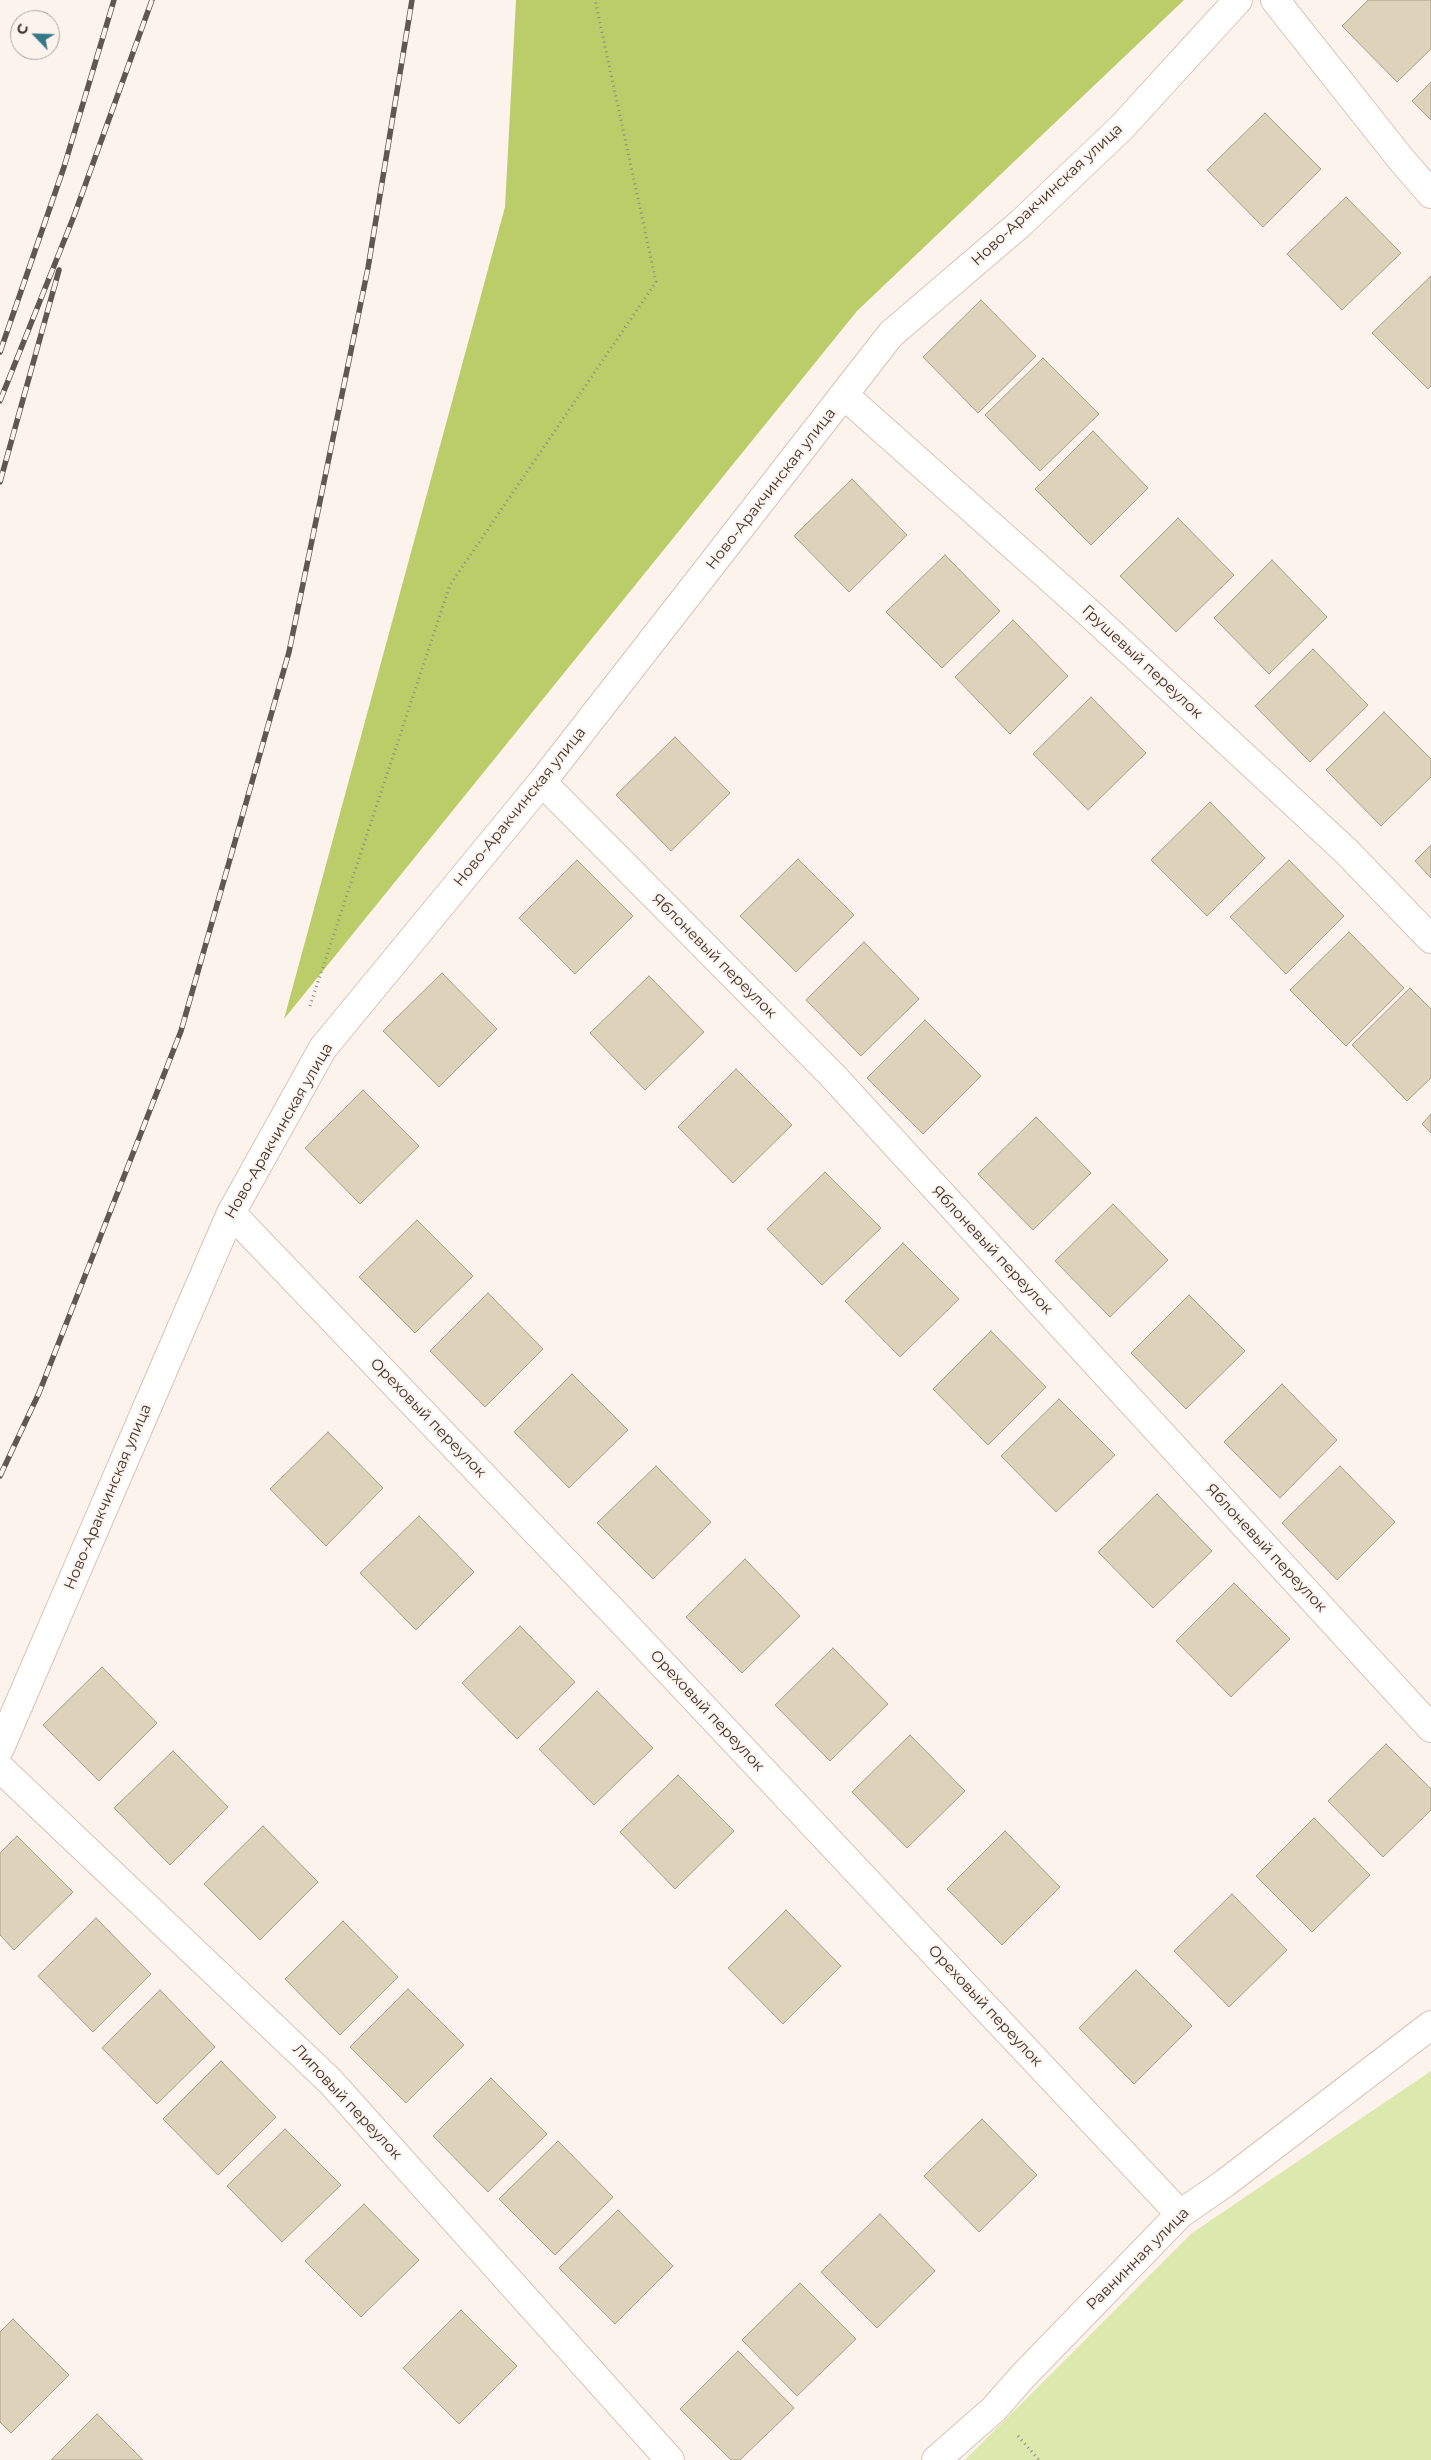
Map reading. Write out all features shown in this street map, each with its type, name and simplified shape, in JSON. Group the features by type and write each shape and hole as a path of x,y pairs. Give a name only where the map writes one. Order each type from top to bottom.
{"street":[{"name":"Ново-Аракчинская улица","path":"0,1748 231,1213 324,1048 542,782 891,334 1021,223 1122,127 1238,0"},
{"path":"1275,0 1400,158 1431,194"},
{"name":"Грушевый переулок","path":"844,395 1088,612 1332,837 1431,939"},
{"name":"Яблоневый переулок","path":"542,782 832,1075 1431,1728"},
{"name":"Ореховый переулок","path":"231,1213 621,1620 1180,2214"},
{"name":"Липовый переулок","path":"0,1768 330,2081 670,2460"},
{"name":"Равнинная улица","path":"936,2460 994,2409 1022,2376 1180,2214 1225,2183 1431,2025"}],"path":[{"path":"307,1016 450,585 656,282 595,0"}],"green space":[{"path":"516,0 1184,0 857,311 284,1019 505,207"},
{"path":"1431,2071 1431,2460 965,2460 1192,2233"}],"building":[{"path":"1368,0 1431,0 1431,49 1397,82 1342,26"},
{"path":"1431,82 1431,120 1412,101"},
{"path":"1265,113 1321,169 1263,227 1207,170"},
{"path":"1346,197 1401,253 1342,310 1287,254"},
{"path":"1431,276 1431,386 1428,389 1372,333"},
{"path":"981,300 1036,356 978,413 923,357"},
{"path":"1043,358 1099,414 1040,471 985,415"},
{"path":"1093,431 1148,488 1091,545 1035,489"},
{"path":"852,479 907,535 849,592 794,536"},
{"path":"1178,518 1234,575 1176,632 1120,576"},
{"path":"945,555 1000,611 942,668 886,612"},
{"path":"1272,560 1327,617 1269,674 1214,618"},
{"path":"1013,620 1068,676 1010,734 955,677"},
{"path":"1313,649 1368,705 1310,762 1255,706"},
{"path":"1091,697 1146,753 1088,810 1033,754"},
{"path":"1384,712 1431,759 1431,777 1381,826 1326,770"},
{"path":"675,737 730,793 671,851 616,795"},
{"path":"1210,802 1265,858 1207,916 1151,860"},
{"path":"1431,845 1431,878 1415,861"},
{"path":"798,859 854,915 796,972 740,916"},
{"path":"577,860 633,916 575,974 519,918"},
{"path":"1289,860 1344,916 1286,974 1230,917"},
{"path":"1349,932 1404,988 1346,1046 1290,990"},
{"path":"864,942 919,999 861,1056 806,1000"},
{"path":"442,973 497,1029 439,1087 383,1031"},
{"path":"649,976 704,1032 645,1090 590,1033"},
{"path":"1410,988 1431,1009 1431,1078 1407,1101 1352,1045"},
{"path":"925,1020 981,1076 923,1134 867,1078"},
{"path":"736,1069 792,1125 733,1183 678,1127"},
{"path":"363,1090 419,1146 360,1204 305,1148"},
{"path":"1431,1114 1431,1133 1422,1124"},
{"path":"1036,1117 1091,1173 1033,1230 978,1174"},
{"path":"825,1172 881,1228 822,1285 767,1229"},
{"path":"1113,1204 1168,1260 1110,1317 1055,1261"},
{"path":"417,1220 473,1276 415,1333 359,1277"},
{"path":"903,1243 959,1299 900,1357 845,1301"},
{"path":"488,1293 543,1349 485,1407 430,1351"},
{"path":"1189,1295 1245,1351 1186,1409 1131,1353"},
{"path":"991,1331 1046,1387 988,1445 933,1389"},
{"path":"572,1374 628,1430 569,1488 514,1432"},
{"path":"1282,1384 1337,1440 1280,1498 1224,1442"},
{"path":"1059,1399 1115,1455 1056,1512 1001,1456"},
{"path":"328,1432 383,1488 326,1546 270,1489"},
{"path":"656,1466 711,1522 653,1579 597,1523"},
{"path":"1340,1466 1395,1522 1337,1580 1282,1523"},
{"path":"1157,1494 1212,1551 1153,1608 1098,1552"},
{"path":"419,1516 474,1572 416,1630 360,1573"},
{"path":"745,1559 800,1616 742,1673 686,1617"},
{"path":"1234,1583 1290,1639 1231,1697 1176,1641"},
{"path":"520,1626 575,1682 517,1739 462,1683"},
{"path":"833,1648 888,1704 830,1761 775,1705"},
{"path":"102,1667 157,1723 99,1781 43,1725"},
{"path":"597,1691 653,1748 594,1805 539,1749"},
{"path":"910,1735 965,1791 907,1848 852,1792"},
{"path":"1386,1744 1431,1789 1431,1810 1383,1857 1328,1801"},
{"path":"173,1751 228,1807 170,1865 114,1808"},
{"path":"678,1775 734,1831 675,1889 620,1832"},
{"path":"1314,1818 1370,1875 1312,1932 1256,1876"},
{"path":"263,1826 318,1882 260,1940 204,1884"},
{"path":"1005,1831 1060,1887 1002,1945 947,1889"},
{"path":"17,1836 73,1892 14,1950 0,1935 0,1853"},
{"path":"1232,1894 1287,1950 1229,2007 1174,1951"},
{"path":"786,1910 841,1966 783,2024 728,1968"},
{"path":"96,1918 151,1974 93,2032 38,1976"},
{"path":"343,1921 398,1977 340,2035 285,1979"},
{"path":"1136,1970 1192,2026 1134,2084 1079,2028"},
{"path":"408,1989 464,2045 406,2103 350,2047"},
{"path":"160,1990 215,2047 157,2104 102,2048"},
{"path":"221,2061 276,2117 218,2175 163,2119"},
{"path":"491,2078 547,2134 488,2192 433,2136"},
{"path":"982,2119 1037,2175 979,2232 924,2176"},
{"path":"285,2129 341,2185 282,2242 227,2186"},
{"path":"558,2141 613,2197 555,2255 499,2199"},
{"path":"364,2204 419,2260 361,2317 305,2261"},
{"path":"618,2210 673,2266 615,2324 559,2268"},
{"path":"880,2214 935,2271 877,2328 821,2272"},
{"path":"800,2283 856,2339 797,2396 742,2340"},
{"path":"461,2310 517,2366 459,2424 403,2368"},
{"path":"13,2319 69,2375 11,2433 0,2422 0,2332"},
{"path":"738,2351 794,2408 740,2460 731,2460 680,2409"},
{"path":"97,2414 143,2460 51,2460"}],"railway":[{"path":"0,352 64,167 114,0"},
{"path":"0,401 74,216 152,0"},
{"path":"0,1476 39,1393 181,1031 289,652 368,268 412,0"},
{"path":"0,482 59,270"}]}
